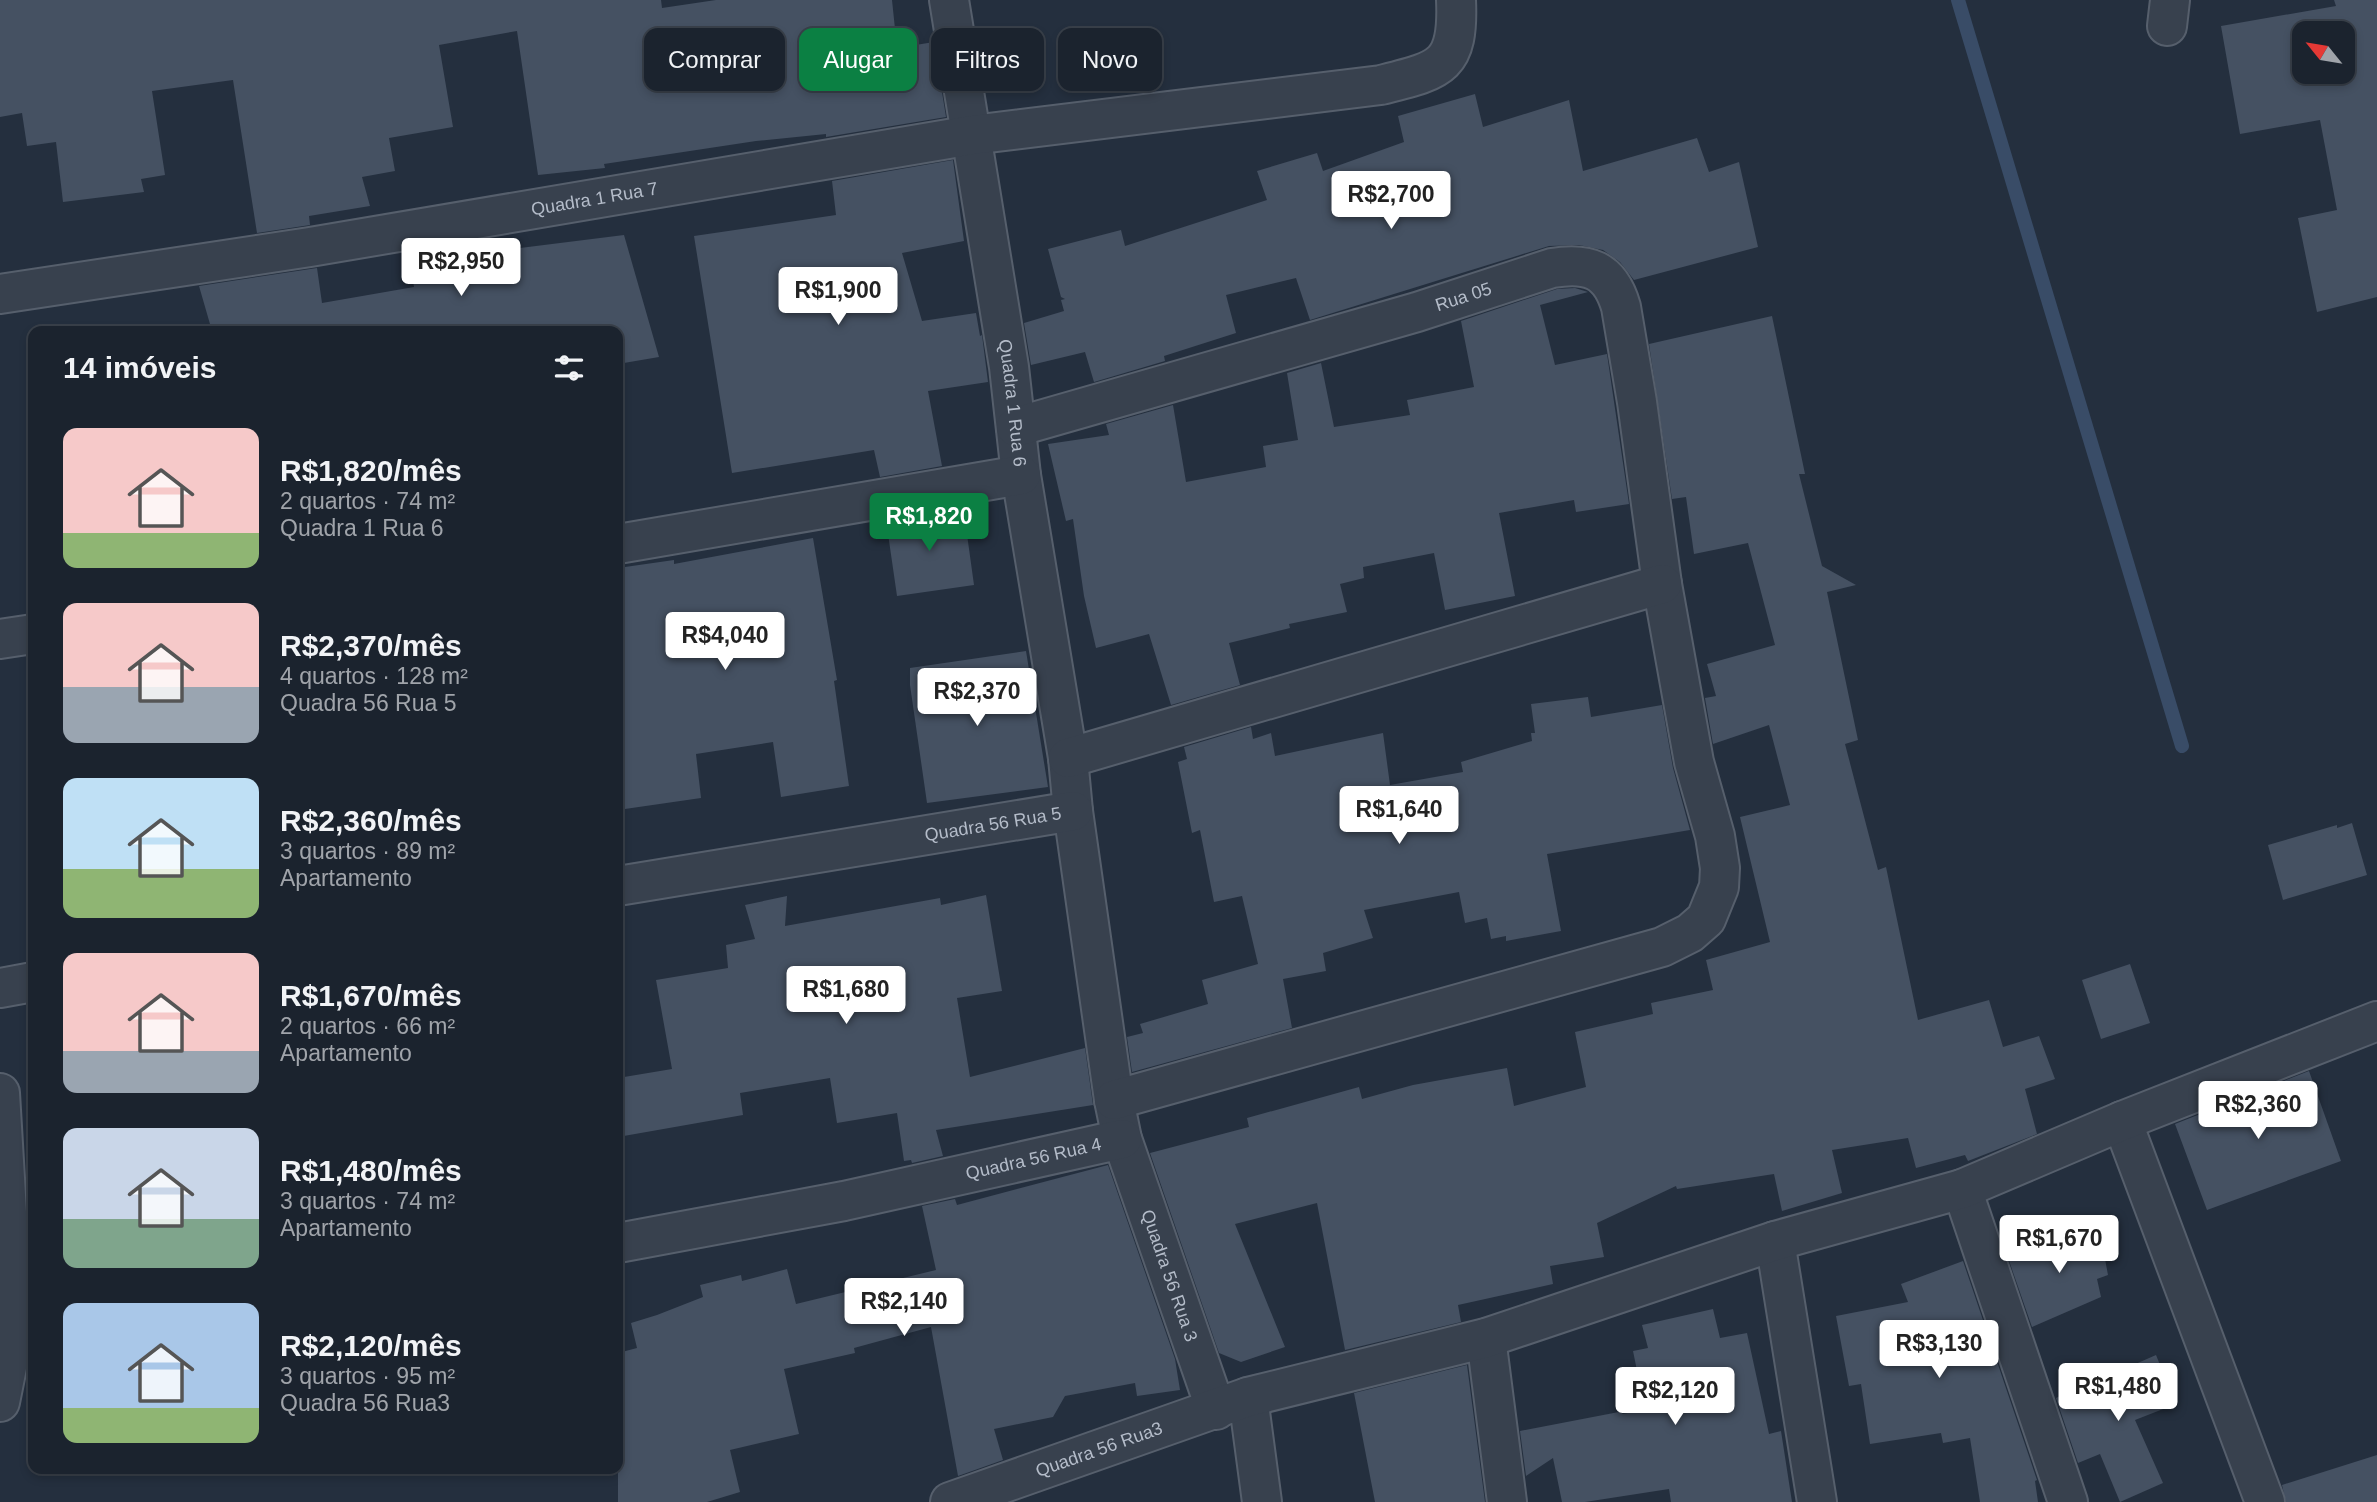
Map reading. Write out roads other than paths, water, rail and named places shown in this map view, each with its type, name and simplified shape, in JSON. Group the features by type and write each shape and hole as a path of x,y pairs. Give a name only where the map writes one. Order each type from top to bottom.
{"street":[{"path":"949,0 972,135"},
{"name":"Quadra 1 Rua 7","path":"0,294 310,247 972,135 1351,90 1402,80 1437,68 1446,59 1453,47 1457,30 1456,0"},
{"name":"Quadra 1 Rua 6","path":"623,543 1021,475 972,135"},
{"name":"Rua 05","path":"1016,427 1417,312 1552,268 1573,265 1586,267 1607,277 1621,307 1662,584 1694,762 1718,852 1719,887 1706,919 1690,933 1662,947 1114,1100"},
{"name":"Quadra 56 Rua 5","path":"623,885 1073,811 1068,758 1021,475"},
{"path":"1068,758 1662,584"},
{"path":"0,639 28,635"},
{"name":"Quadra 56 Rua 4","path":"623,1242 844,1200 1122,1139 1114,1100 1073,811"},
{"path":"0,988 28,983"},
{"name":"Quadra 56 Rua3","path":"961,1500 1232,1404 1486,1338 1775,1241 1962,1189 2122,1121 2377,1021"},
{"path":"0,1093 23,1331 0,1402"},
{"path":"2122,1121 2265,1502"},
{"name":"Quadra 56 Rua 3","path":"1122,1139 1232,1404 1262,1502"},
{"path":"1962,1189 2068,1502"},
{"path":"1775,1241 1817,1502"},
{"path":"1486,1338 1507,1502"}],"waterway":[{"path":"1958,0 2182,746"}]}
